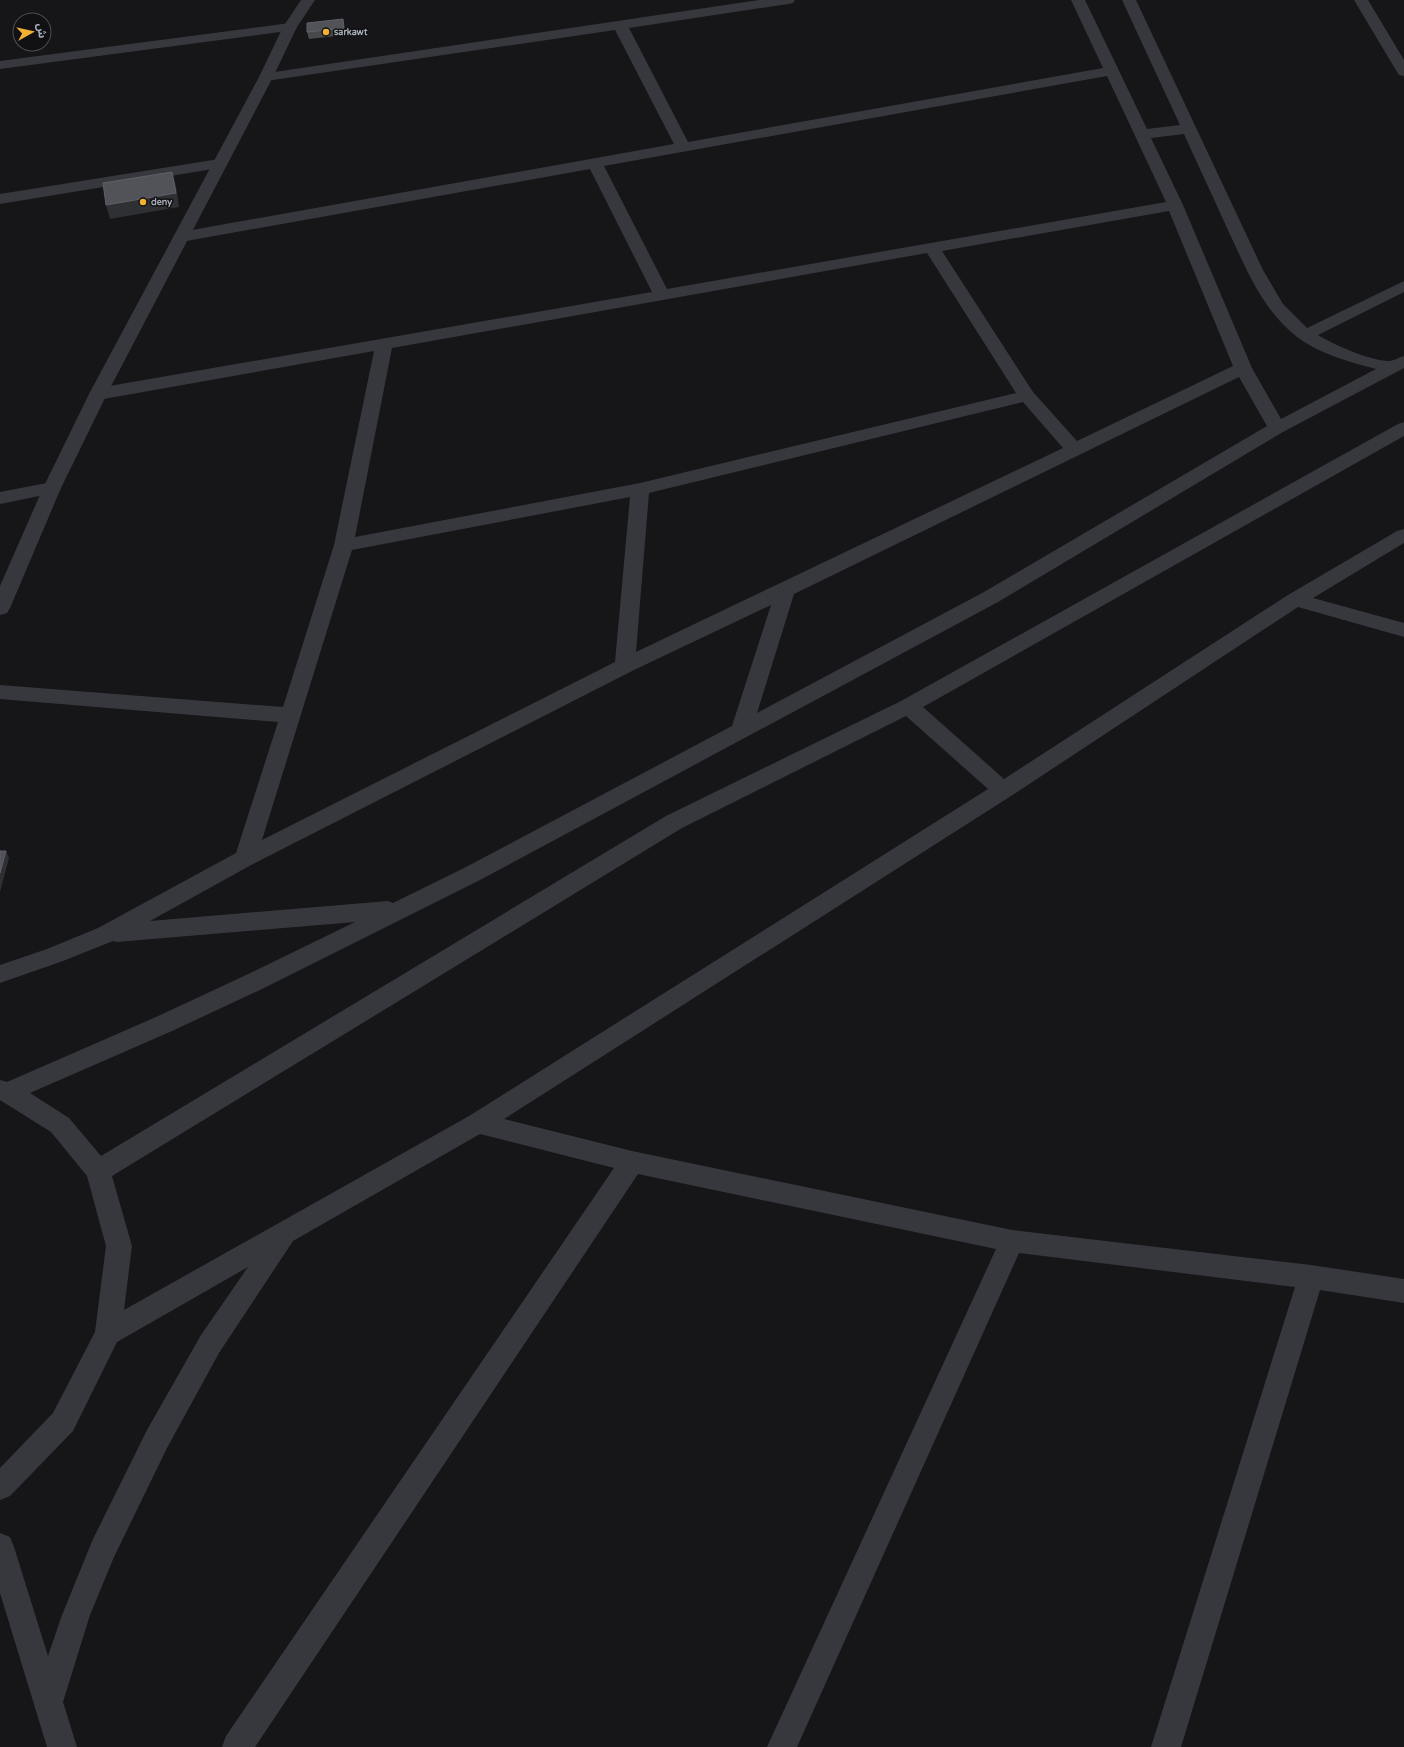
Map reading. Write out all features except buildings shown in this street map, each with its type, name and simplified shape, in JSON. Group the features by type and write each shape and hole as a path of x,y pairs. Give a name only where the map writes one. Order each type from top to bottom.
{"street":[{"path":"0,608 52,488 98,394 266,77 290,27 308,0"},
{"path":"266,77 788,0"},
{"path":"1078,0 1175,205 1243,368 1277,428"},
{"path":"1129,0 1188,128 1267,292 1279,311 1305,335 1339,353 1362,361 1398,364"},
{"path":"1361,0 1404,72"},
{"path":"620,25 683,147"},
{"path":"0,65 290,27"},
{"path":"181,237 1112,71"},
{"path":"1141,134 1188,128"},
{"path":"595,163 662,295"},
{"path":"0,199 219,164"},
{"path":"98,394 1175,205"},
{"path":"932,248 1027,396 1074,449"},
{"path":"1305,335 1404,286"},
{"path":"244,858 344,545 384,344"},
{"path":"4,1091 164,1024 252,983 479,870 991,597 1277,428 1398,364"},
{"path":"0,974 55,955 106,934 154,909 244,858 625,666 1243,368"},
{"path":"344,545 640,489 1027,396"},
{"path":"98,1172 674,822 908,706 1404,428"},
{"path":"0,498 52,488"},
{"path":"625,666 640,489"},
{"path":"108,1333 478,1123 1003,790 1294,600 1404,535"},
{"path":"741,731 785,590"},
{"path":"1294,600 1404,630"},
{"path":"0,692 289,715"},
{"path":"908,706 1003,790"},
{"path":"106,934 399,909"},
{"path":"0,1487 63,1422 108,1333 119,1246 98,1172 60,1125 4,1091"},
{"path":"478,1123 632,1162 1012,1241 1404,1291"},
{"path":"237,1747 632,1162"},
{"path":"48,1702 76,1615 103,1549 157,1439 210,1344 285,1233"},
{"path":"782,1747 1012,1241"},
{"path":"1166,1747 1311,1278"},
{"path":"0,1547 62,1747"}],"place":[{"name":"sarkawt","path":"326,32"},
{"name":"deny","path":"143,202"}]}
